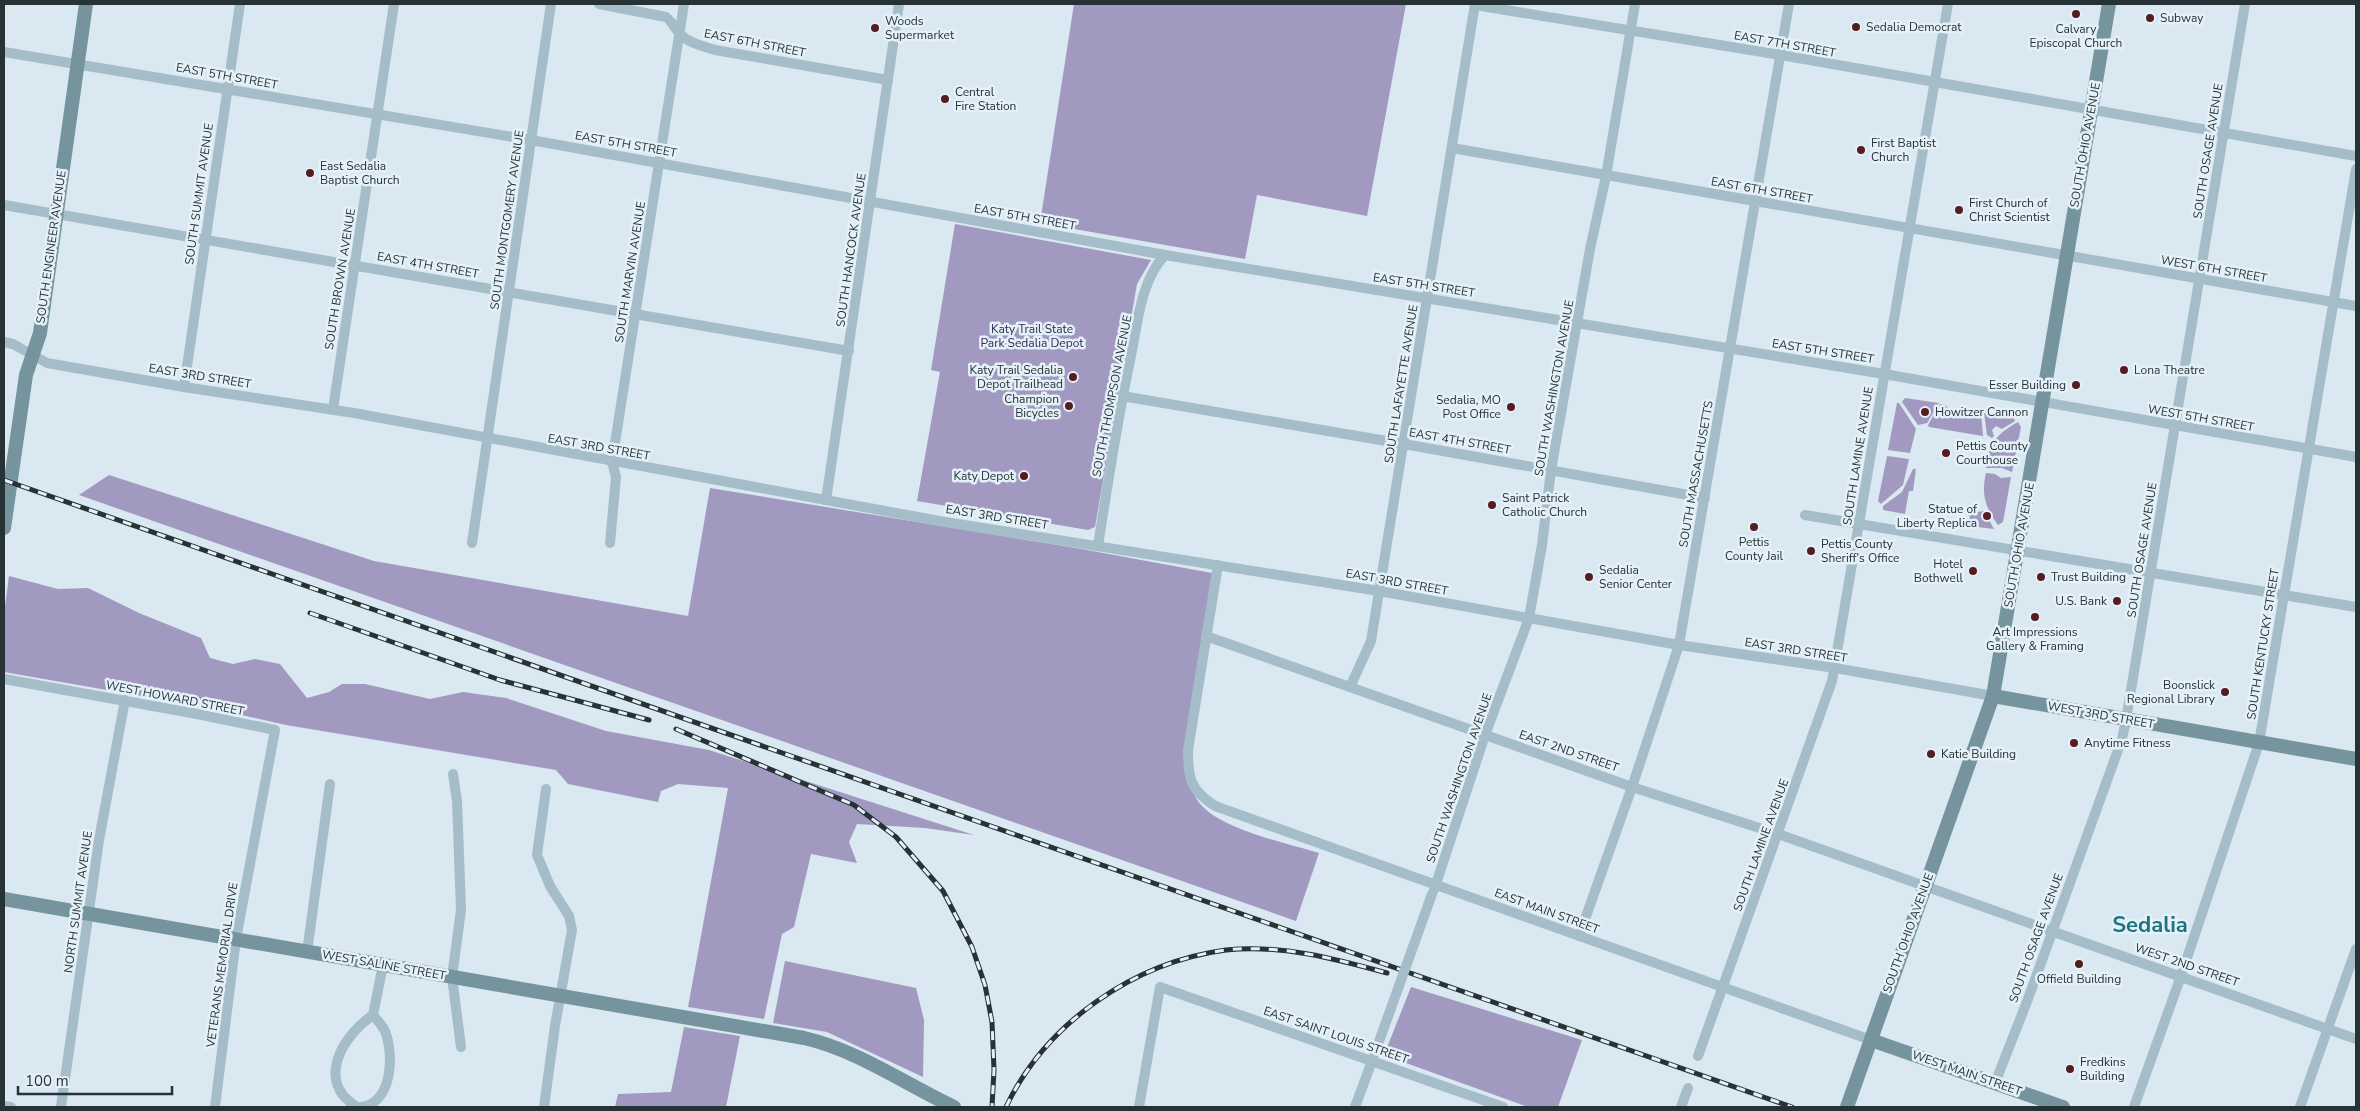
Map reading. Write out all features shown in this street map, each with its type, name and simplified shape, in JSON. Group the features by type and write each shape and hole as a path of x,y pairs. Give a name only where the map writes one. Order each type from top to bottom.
{"street":[{"name":"SOUTH ENGINEER AVENUE","path":"4,528 26,375 40,333 55,214 86,4"},
{"name":"SOUTH SUMMIT AVENUE","path":"184,387 240,4"},
{"name":"SOUTH BROWN AVENUE","path":"333,409 394,4"},
{"name":"SOUTH MONTGOMERY AVENUE","path":"472,543 550,4"},
{"name":"EAST 6TH STREET","path":"599,4 666,17 674,23 679,34 690,42 715,50 888,80"},
{"name":"SOUTH MARVIN AVENUE","path":"610,543 616,487 616,477 612,462 637,313 684,4"},
{"name":"SOUTH HANCOCK AVENUE","path":"826,500 899,4"},
{"name":"SOUTH WASHINGTON AVENUE","path":"1355,1107 1434,889 1485,735 1529,618 1542,546 1551,470 1590,249 1606,176 1635,4"},
{"name":"SOUTH MASSACHUSETTS","path":"1579,936 1632,787 1679,645 1789,4"},
{"name":"SOUTH LAMINE AVENUE","path":"1698,1056 1829,690 1835,668 1948,4"},
{"name":"SOUTH OHIO AVENUE","path":"1847,1107 1993,696 2109,4"},
{"name":"SOUTH OSAGE AVENUE","path":"1995,1083 2122,739 2245,4"},
{"name":"EAST 7TH STREET","path":"1475,5 1780,55 2356,156"},
{"name":"SOUTH LAFAYETTE AVENUE","path":"1350,687 1370,641 1475,5"},
{"name":"EAST 5TH STREET","path":"4,52 531,140 1165,255 1884,374 2042,403"},
{"name":"EAST 6TH STREET","path":"1452,148 2067,255"},
{"name":"SOUTH KENTUCKY STREET","path":"2134,1107 2181,976 2260,743 2356,169"},
{"name":"EAST 4TH STREET","path":"4,205 848,351"},
{"name":"SOUTH THOMPSON AVENUE","path":"1098,546 1122,396 1148,282 1157,263 1165,255"},
{"name":"WEST 6TH STREET","path":"2067,255 2356,306"},
{"name":"EAST 3RD STREET","path":"4,342 13,344 47,364 333,409 826,500 1379,591 1679,645 1835,668 1993,696"},
{"name":"EAST 4TH STREET","path":"1122,396 1705,498"},
{"name":"WEST 5TH STREET","path":"2042,403 2356,457"},
{"path":"1805,515 2356,607"},
{"path":"1206,636 1218,565"},
{"name":"EAST 2ND STREET","path":"1206,636 1632,787 1778,834 1925,886"},
{"name":"EAST MAIN STREET","path":"1206,636 1188,750 1188,774 1193,787 1215,806 1434,889 1579,936 1871,1040"},
{"name":"WEST HOWARD STREET","path":"4,679 125,700 275,730 262,798"},
{"name":"WEST 3RD STREET","path":"1993,696 2356,759"},
{"name":"NORTH SUMMIT AVENUE","path":"61,1107 99,840 125,700"},
{"path":"454,774 462,910 452,977 461,1047"},
{"path":"307,952 330,784"},
{"path":"544,1107 572,930 569,916 550,886 537,855 546,789"},
{"name":"VETERANS MEMORIAL DRIVE","path":"215,1107 236,939 262,798"},
{"name":"WEST 2ND STREET","path":"1925,886 2356,1039"},
{"name":"WEST SALINE STREET","path":"4,899 823,1042 954,1107"},
{"path":"2300,1107 2356,949"},
{"path":"373,1015 385,1031 390,1072 387,1085 378,1097 366,1106 359,1107 341,1094 336,1077 336,1066 347,1040 360,1024 373,1015 383,965"},
{"name":"EAST SAINT LOUIS STREET","path":"1139,1107 1160,987 1503,1107"},
{"name":"WEST MAIN STREET","path":"1871,1040 2063,1107"},
{"path":"1681,1107 1688,1088"},
{"path":"4,1106 11,1107"}],"green space":[{"path":"1074,4 1406,4 1367,216 1257,195 1245,259 1040,223"},
{"name":"Katy Trail State Park Sedalia Depot","path":"955,224 1151,260 1137,284 1095,527 1088,530 917,501 940,372 931,370"},
{"path":"1905,398 1939,403 1927,423 1918,425 1902,402"},
{"path":"1897,403 1899,403 1916,429 1910,453 1888,450"},
{"path":"1940,404 1945,405 1957,416 1970,410 1981,412 1983,436 1929,427 1928,425"},
{"path":"1984,412 2013,417 2015,421 2002,429 1996,426 1992,430 1994,436 1992,438 1987,435"},
{"path":"2018,422 2021,427 2012,472 2002,468 1986,468 1989,452 1995,440 2004,431"},
{"path":"1887,456 1909,459 1903,485 1881,504 1878,501"},
{"path":"1913,469 1916,469 1913,491 1909,491 1905,514 1883,510 1883,506 1902,492"},
{"path":"1986,473 1995,474 2001,478 2011,477 2003,522 1998,525 1985,500"},
{"path":"109,475 374,561 688,616 710,488 1076,548 1212,573 1190,765 1192,788 1198,801 1207,811 1220,820 1272,840 1319,853 1296,921 79,495"},
{"path":"1984,511 1994,529 1969,526 1970,513"},
{"path":"9,576 58,589 88,588 139,613 201,638 210,658 233,664 255,659 280,664 307,698 329,692 342,684 365,684 430,699 463,692 506,698 606,731 709,750 974,835 925,828 857,824 849,842 857,863 811,854 794,927 782,934 764,1019 688,1007 728,788 678,784 661,791 658,802 568,784 556,770 286,725 210,708 4,672 4,614"},
{"path":"785,961 916,988 924,1020 923,1077 827,1032 773,1023"},
{"path":"1411,987 1582,1040 1558,1107 1528,1107 1392,1058 1386,1050"},
{"path":"684,1027 740,1036 726,1107 615,1107 618,1094 671,1092"}],"railway":[{"path":"4,480 1792,1107"},
{"path":"310,613 500,680 649,720"},
{"path":"676,729 854,805 896,837 943,891 972,947 985,985 992,1022 994,1070 992,1107"},
{"path":"1006,1107 1023,1077 1044,1049 1069,1024 1096,1002 1127,983 1158,968 1192,957 1226,950 1267,949 1308,954 1387,973"}],"place":[{"name":"Calvary Episcopal Church","path":"2076,14"},
{"name":"Subway","path":"2150,18"},
{"name":"Sedalia Democrat","path":"1856,27"},
{"name":"Woods Supermarket","path":"875,28"},
{"name":"Central Fire Station","path":"945,99"},
{"name":"First Baptist Church","path":"1861,150"},
{"name":"East Sedalia Baptist Church","path":"310,173"},
{"name":"First Church of Christ Scientist","path":"1959,210"},
{"name":"Lona Theatre","path":"2124,370"},
{"name":"Katy Trail Sedalia Depot Trailhead","path":"1073,377"},
{"name":"Esser Building","path":"2076,385"},
{"name":"Champion Bicycles","path":"1069,406"},
{"name":"Sedalia, MO Post Office","path":"1511,407"},
{"name":"Howitzer Cannon","path":"1925,412"},
{"name":"Pettis County Courthouse","path":"1946,453"},
{"name":"Katy Depot","path":"1024,476"},
{"name":"Saint Patrick Catholic Church","path":"1492,505"},
{"name":"Statue of Liberty Replica","path":"1987,516"},
{"name":"Pettis County Jail","path":"1754,527"},
{"name":"Pettis County Sheriff's Office","path":"1811,551"},
{"name":"Hotel Bothwell","path":"1973,571"},
{"name":"Sedalia Senior Center","path":"1589,577"},
{"name":"Trust Building","path":"2041,577"},
{"name":"U.S. Bank","path":"2117,601"},
{"name":"Art Impressions Gallery & Framing","path":"2035,617"},
{"name":"Boonslick Regional Library","path":"2225,692"},
{"name":"Anytime Fitness","path":"2074,743"},
{"name":"Katie Building","path":"1931,754"},
{"name":"Offield Building","path":"2079,964"},
{"name":"Fredkins Building","path":"2070,1069"}],"district":[{"name":"Sedalia","path":"2150,924"}]}
